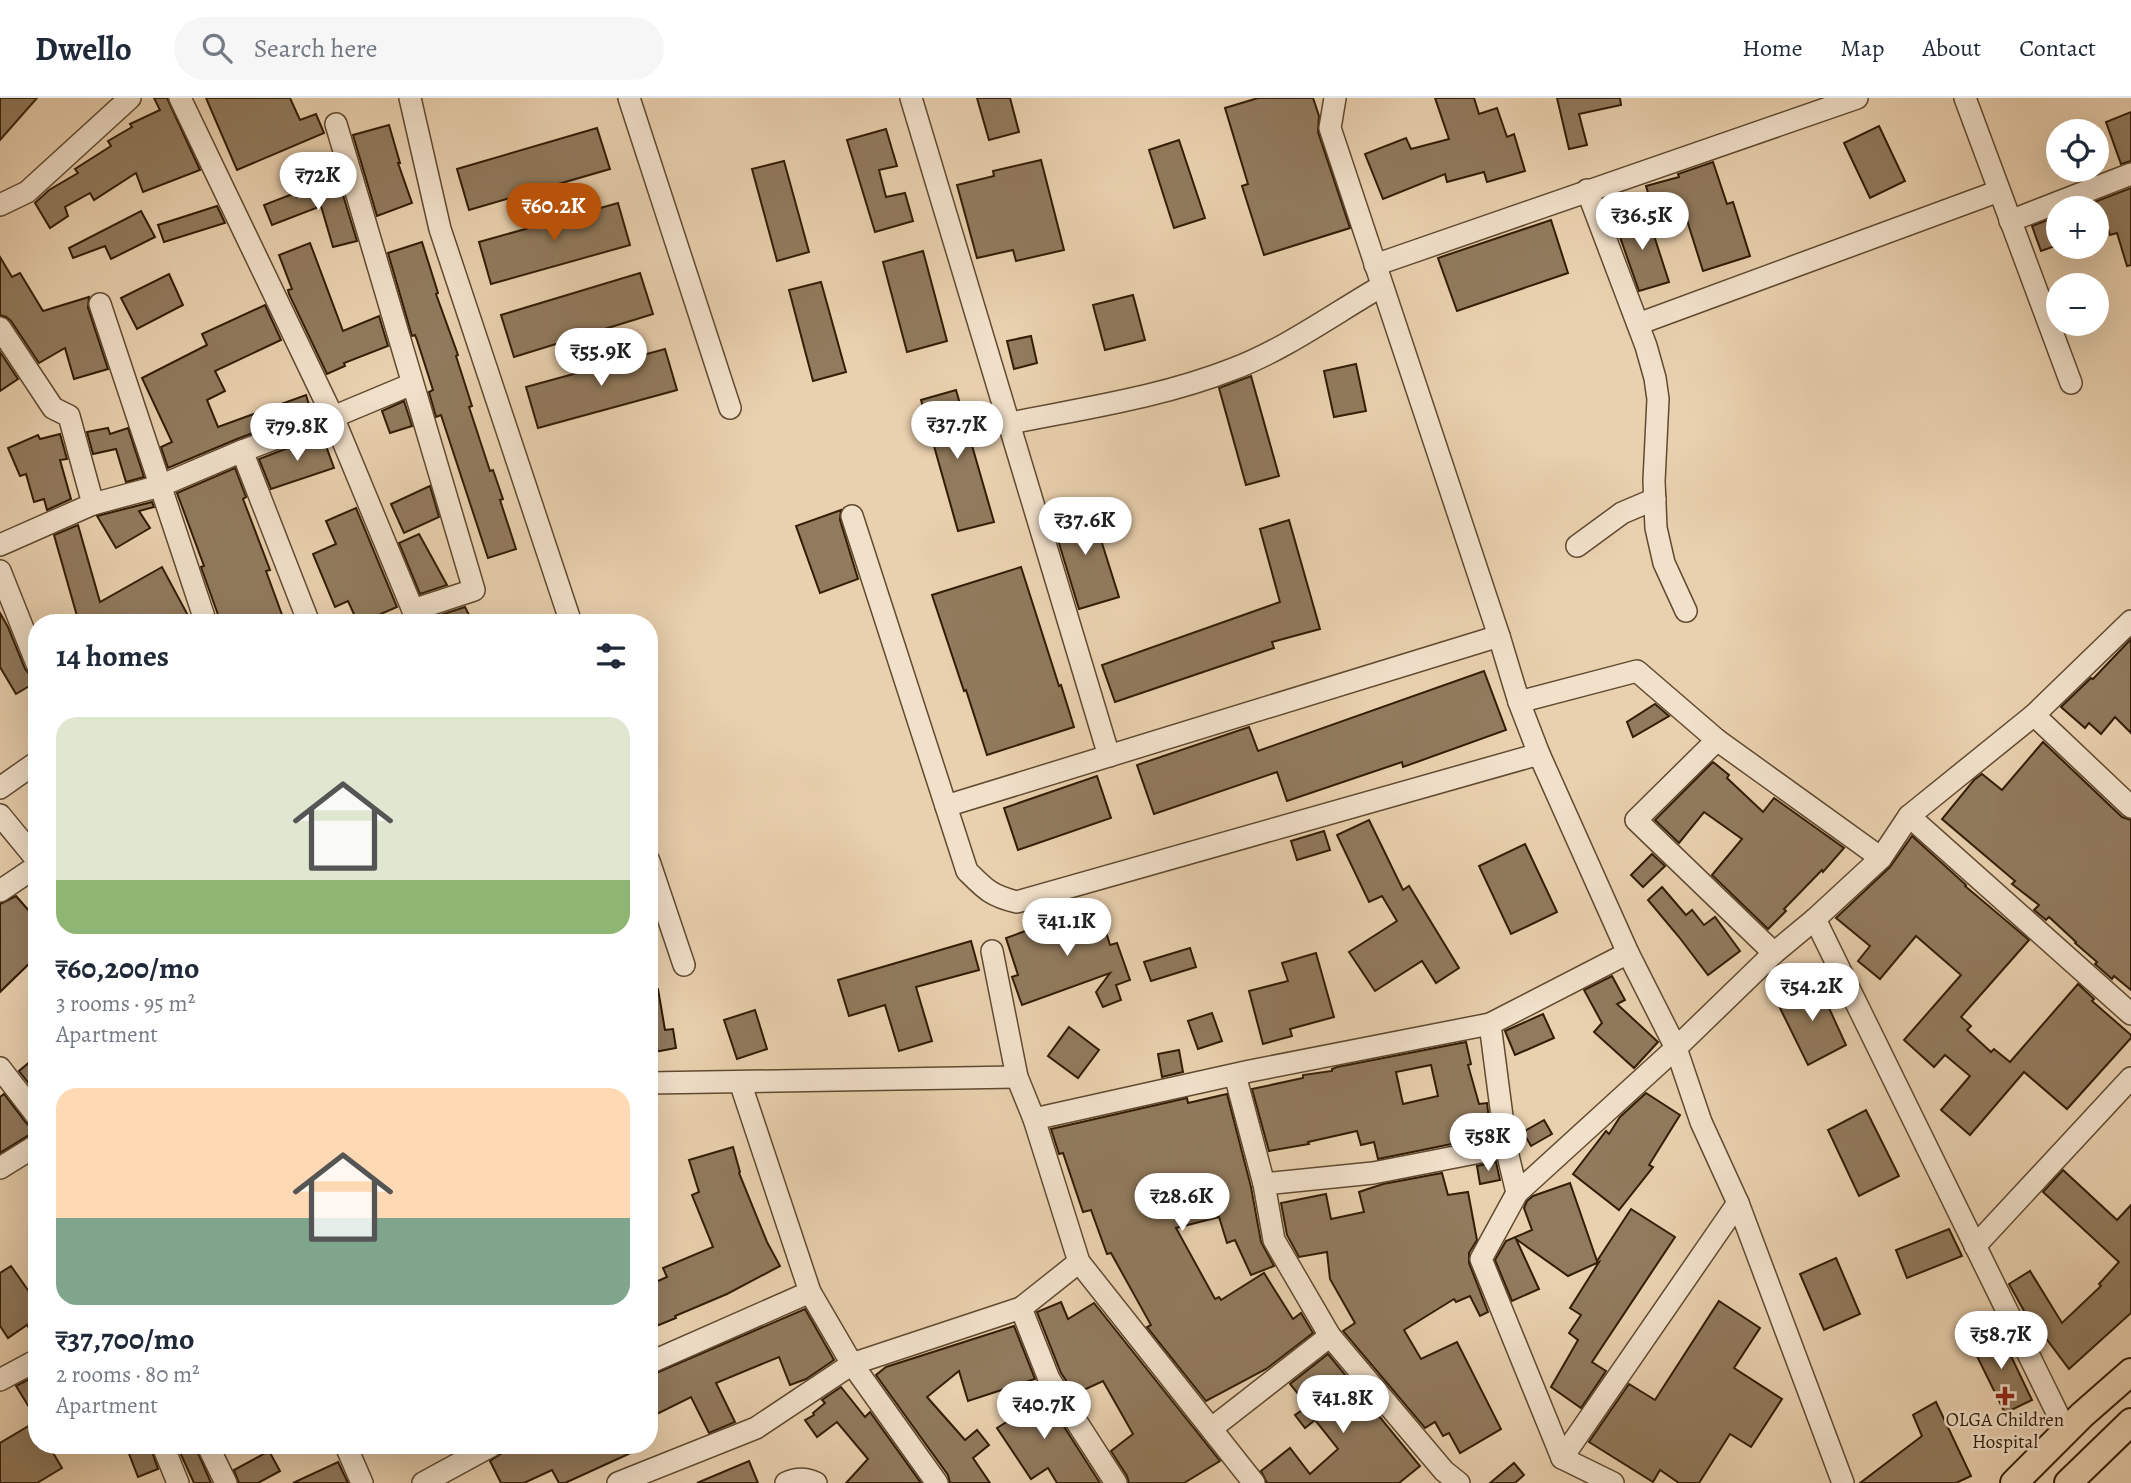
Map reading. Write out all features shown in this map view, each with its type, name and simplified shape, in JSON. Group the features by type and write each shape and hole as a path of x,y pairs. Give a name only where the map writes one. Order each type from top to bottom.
{"main road":[{"path":"2014,1483 2131,1372"},
{"path":"2068,1483 2131,1422"}],"street":[{"path":"0,205 27,192 130,98"},
{"path":"180,98 332,417 414,614"},
{"path":"410,98 440,229 567,614"},
{"path":"629,98 730,408"},
{"path":"911,98 1109,755"},
{"path":"1335,98 1330,128 1519,702 1539,754 1628,953 1676,1048 1701,1122 1738,1203 1843,1483"},
{"path":"1375,265 1857,98"},
{"path":"1965,98 2071,383"},
{"path":"336,124 474,590 420,614"},
{"path":"2010,220 2131,174"},
{"path":"1587,190 1638,324 1655,378 1658,399 1656,528 1664,563 1686,611"},
{"path":"1638,324 1999,191"},
{"path":"1011,424 1165,391 1236,369 1268,354 1382,286"},
{"path":"100,304 203,614"},
{"path":"0,328 53,408 69,415 93,504"},
{"path":"0,545 93,504 160,486 412,384"},
{"path":"242,451 305,614"},
{"path":"1577,546 1622,513 1655,499"},
{"path":"852,516 967,871 998,898 1017,902 1539,754"},
{"path":"0,572 28,642"},
{"path":"1613,1483 1562,1458 1481,1259 1517,1193 1676,1048 1774,953 1881,858 1909,816 2034,716 2131,621"},
{"path":"946,806 1499,636"},
{"path":"1519,702 1637,671 1717,740 1881,858"},
{"path":"2034,716 2131,807"},
{"path":"1717,740 1636,820 1774,953"},
{"path":"0,788 28,768"},
{"path":"0,815 28,849"},
{"path":"1909,816 2131,1014"},
{"path":"0,891 28,872"},
{"path":"658,888 684,965"},
{"path":"1815,919 2066,1431"},
{"path":"992,950 1017,1077 1034,1119 1079,1262 1254,1483"},
{"path":"1034,1119 1235,1074 1490,1024 1628,953"},
{"path":"1490,1024 1506,1147 1517,1193"},
{"path":"0,1068 28,1104"},
{"path":"1235,1074 1264,1184 1274,1240 1331,1336 1444,1479"},
{"path":"658,1083 1017,1077"},
{"path":"1975,1246 2131,1078"},
{"path":"740,1082 810,1292 852,1364 937,1483"},
{"path":"1264,1184 1373,1173 1506,1147"},
{"path":"0,1168 28,1151"},
{"path":"1562,1458 1738,1203"},
{"path":"618,1483 757,1428 852,1364 1021,1308 1079,1262"},
{"path":"658,1359 810,1292"},
{"path":"1021,1308 1049,1378 1116,1483"},
{"path":"1212,1428 1331,1336"},
{"path":"0,1380 28,1365"},
{"path":"166,1454 178,1483"},
{"path":"212,1454 226,1483"},
{"path":"349,1454 362,1483"},
{"path":"423,1483 473,1454"},
{"path":"786,1483 795,1479 816,1483"}],"building":[{"path":"0,98 37,98 0,140"},
{"path":"154,98 167,98 200,170 143,192 136,173 94,200 90,193 65,207 68,216 50,228 35,203 49,190 78,173 75,169 111,146 108,141 132,127 130,124 160,110"},
{"path":"206,98 290,98 300,120 316,114 324,133 237,170"},
{"path":"977,98 1010,98 1019,132 989,140"},
{"path":"1258,98 1313,98 1319,116 1318,132 1350,228 1264,255 1242,186 1248,184 1225,108"},
{"path":"1435,98 1474,98 1479,114 1497,108 1507,137 1514,134 1525,171 1487,182 1484,172 1447,182 1445,174 1383,199 1365,154 1406,138 1411,149 1449,139"},
{"path":"1557,98 1620,98 1621,105 1579,114 1587,145 1569,149"},
{"path":"2131,112 2131,161 2121,164 2109,130 2109,121"},
{"path":"389,125 398,163 412,203 377,216 353,135"},
{"path":"1879,126 1905,181 1870,198 1844,143"},
{"path":"597,128 610,169 469,210 457,169"},
{"path":"886,129 897,166 879,170 886,197 905,193 913,221 875,232 847,140"},
{"path":"1179,140 1205,218 1174,228 1149,150"},
{"path":"1041,160 1064,250 1016,261 1013,250 977,258 957,185 994,176 993,171"},
{"path":"784,161 809,252 777,261 752,169"},
{"path":"1713,162 1727,204 1733,202 1750,256 1703,271 1685,214 1657,223 1646,186 1679,177 1678,174"},
{"path":"339,182 357,241 333,247 321,206 272,225 264,205 295,193 297,197"},
{"path":"2131,188 2131,265 2127,266 2117,233 2110,235 2109,196"},
{"path":"618,203 630,245 491,284 479,242"},
{"path":"217,206 225,223 164,242 158,225"},
{"path":"141,211 155,237 111,259 105,246 73,258 69,248"},
{"path":"1647,214 1669,282 1639,291 1615,223"},
{"path":"1551,220 1568,273 1457,311 1438,258"},
{"path":"2046,221 2046,249 2041,251 2032,226"},
{"path":"422,242 438,293 436,294 458,355 456,356 472,406 469,407 490,471 493,470 503,499 500,500 516,549 488,558 441,415 436,417 429,392 433,390 417,340 415,335 412,336 388,253"},
{"path":"310,243 343,331 379,316 388,346 344,363 345,366 327,374 289,294 288,290 292,289 279,255"},
{"path":"923,251 947,341 907,352 883,262"},
{"path":"0,257 12,277 20,273 43,311 89,297 88,308 108,369 74,379 65,348 39,363 11,321 0,315"},
{"path":"640,273 653,314 514,357 501,315"},
{"path":"169,274 183,305 137,329 121,298"},
{"path":"821,282 846,372 813,381 789,290"},
{"path":"1133,295 1145,340 1105,350 1093,305"},
{"path":"265,305 281,340 215,371 225,391 207,400 218,427 306,395 311,411 168,468 161,447 172,442 142,378 207,345 202,334"},
{"path":"1031,336 1037,363 1014,369 1007,341"},
{"path":"665,349 677,390 538,428 526,387"},
{"path":"0,352 18,379 0,391"},
{"path":"1356,364 1366,411 1334,417 1324,371"},
{"path":"1251,376 1279,476 1246,485 1219,388"},
{"path":"956,390 994,522 958,531 921,400"},
{"path":"404,401 412,426 390,433 382,411"},
{"path":"108,428 110,434 128,428 144,477 126,482 116,449 93,454 87,432"},
{"path":"60,434 67,459 60,460 71,499 47,510 44,499 34,502 26,474 20,476 8,448 38,435 40,439"},
{"path":"322,435 334,468 271,489 259,459"},
{"path":"235,468 246,497 243,499 270,570 266,571 282,614 218,614 201,567 204,566 177,493"},
{"path":"430,486 439,517 404,533 391,504"},
{"path":"152,502 154,507 139,511 150,528 116,548 97,516"},
{"path":"1090,505 1119,597 1079,609 1051,517"},
{"path":"356,508 397,607 381,614 354,614 348,601 335,607 313,554 336,544 326,521"},
{"path":"841,510 840,520 858,579 820,593 796,526"},
{"path":"1289,520 1320,629 1272,642 1274,648 1115,702 1102,665 1280,602 1260,529"},
{"path":"78,525 100,602 162,567 187,614 76,614 54,535"},
{"path":"419,534 447,585 420,594 399,543"},
{"path":"1021,567 1074,727 987,755 932,595"},
{"path":"465,607 468,614 443,614"},
{"path":"0,613 28,673 28,687 16,694 0,667"},
{"path":"2131,639 2131,733 2115,717 2101,734 2089,723 2085,728 2061,707 2093,679"},
{"path":"1484,671 1506,730 1403,767 1402,762 1287,801 1277,772 1154,814 1137,765 1249,727 1258,751"},
{"path":"1655,704 1669,716 1633,737 1627,722"},
{"path":"2043,742 2122,817 2131,820 2131,990 2114,976 2112,979 2095,964 2097,962 2049,917 2046,920 2034,910 2039,905 2012,884 2015,881 1942,819 1982,774 2002,790"},
{"path":"1713,762 1729,775 1727,778 1763,812 1774,798 1844,848 1768,929 1712,875 1742,839 1704,812 1679,843 1655,820"},
{"path":"1097,776 1111,818 1018,850 1004,808"},
{"path":"1369,820 1403,890 1409,886 1459,968 1436,983 1422,961 1375,991 1349,952 1397,921 1382,896 1369,902 1337,835"},
{"path":"1324,831 1330,850 1297,860 1291,841"},
{"path":"1912,836 1965,886 2029,940 1961,1017 1971,1026 1967,1030 1991,1052 1994,1049 2010,1062 2078,984 2094,999 2092,1001 2131,1035 2067,1109 2024,1072 1970,1135 1941,1110 1970,1076 1945,1055 1934,1067 1904,1040 1961,975 1916,936 1880,979 1858,961 1870,946 1836,918 1890,867"},
{"path":"1525,844 1557,912 1511,934 1479,866"},
{"path":"1652,854 1665,866 1643,887 1631,875"},
{"path":"1662,887 1686,915 1692,910 1704,925 1715,917 1740,951 1708,975 1648,900"},
{"path":"16,896 28,910 28,965 0,992 0,904"},
{"path":"1098,905 1110,945 1117,943 1130,980 1116,985 1121,1000 1103,1007 1096,992 1110,973 1022,1005 1012,977 1018,975 1006,938"},
{"path":"971,941 979,970 916,987 932,1041 899,1051 885,1005 849,1016 838,980"},
{"path":"1190,948 1196,967 1151,981 1144,962"},
{"path":"1316,953 1334,1017 1290,1029 1292,1036 1263,1044 1249,991 1288,981 1282,963"},
{"path":"1612,976 1625,1000 1617,1004 1658,1042 1634,1068 1594,1032 1602,1023 1584,990"},
{"path":"1817,982 1846,1045 1808,1065 1777,1002"},
{"path":"658,989 665,1030 673,1029 676,1048 658,1051"},
{"path":"755,1010 767,1049 737,1059 724,1020"},
{"path":"1212,1013 1222,1041 1198,1049 1188,1021"},
{"path":"1543,1014 1554,1038 1515,1055 1505,1031"},
{"path":"1069,1027 1099,1050 1078,1078 1048,1056"},
{"path":"1466,1042 1471,1064 1468,1065 1479,1104 1487,1103 1491,1136 1378,1159 1374,1142 1361,1145 1357,1131 1269,1151 1252,1089 1303,1078 1303,1075 1332,1071 1337,1067","holes":["1431,1065 1438,1096 1403,1104 1396,1072"]},
{"path":"1179,1050 1183,1072 1162,1077 1158,1054"},
{"path":"28,1064 28,1082 19,1071"},
{"path":"1646,1093 1680,1115 1649,1165 1653,1167 1619,1210 1573,1174 1606,1131 1609,1134 1620,1117"},
{"path":"4,1094 28,1125 28,1136 0,1153 0,1097"},
{"path":"1227,1094 1251,1187 1261,1242 1274,1266 1251,1275 1235,1240 1227,1243 1219,1217 1176,1228 1215,1299 1219,1297 1221,1300 1264,1273 1293,1319 1301,1313 1313,1333 1266,1369 1206,1401 1147,1327 1151,1325 1111,1253 1107,1254 1091,1210 1083,1212 1063,1153 1059,1154 1051,1129 1187,1098 1188,1103"},
{"path":"1866,1110 1899,1176 1859,1196 1828,1130"},
{"path":"1544,1120 1552,1134 1531,1146 1523,1132"},
{"path":"733,1147 739,1173 767,1242 780,1266 658,1325 658,1281 667,1277 663,1268 713,1247 692,1195 699,1192 689,1160"},
{"path":"1496,1162 1500,1180 1480,1184 1477,1166"},
{"path":"2063,1170 2117,1220 2131,1205 2131,1313 2069,1369 2030,1317 2028,1318 2009,1284 2030,1271 2062,1323 2101,1286 2099,1284 2119,1262 2043,1192"},
{"path":"1442,1173 1448,1195 1468,1192 1477,1240 1469,1253 1469,1263 1488,1312 1480,1316 1470,1296 1456,1302 1454,1299 1404,1330 1421,1359 1457,1342 1501,1429 1460,1453 1449,1433 1443,1436 1435,1422 1425,1428 1343,1331 1355,1323 1330,1279 1327,1252 1299,1257 1287,1235 1281,1203 1326,1194 1331,1219 1364,1212 1359,1192 1383,1184"},
{"path":"1570,1183 1597,1261 1631,1209 1675,1237 1592,1362 1606,1371 1581,1408 1551,1387 1578,1340 1569,1333 1581,1315 1570,1308 1599,1262 1568,1276 1516,1239 1539,1289 1512,1301 1495,1260 1506,1241 1532,1230 1524,1208 1527,1201 1533,1196"},
{"path":"1949,1229 1962,1256 1907,1278 1896,1250"},
{"path":"1836,1258 1860,1314 1824,1330 1800,1274"},
{"path":"11,1266 28,1290 28,1326 8,1338 0,1326 0,1273"},
{"path":"1719,1301 1760,1328 1734,1368 1782,1399 1751,1447 1730,1434 1699,1483 1679,1483 1660,1470 1653,1482 1589,1442 1629,1384 1655,1400"},
{"path":"1061,1302 1068,1319 1094,1303 1220,1461 1184,1483 1129,1483 1111,1451 1133,1434 1103,1381 1075,1394 1061,1373 1037,1312"},
{"path":"805,1309 834,1360 806,1379 790,1385 779,1357 716,1383 735,1422 709,1433 691,1397 658,1414 658,1372"},
{"path":"1014,1326 1035,1379 968,1401 959,1371 927,1397 965,1440 977,1430 989,1445 973,1458 990,1483 950,1483 948,1475 876,1375 886,1367"},
{"path":"1998,1329 2032,1400 2005,1413 1970,1342"},
{"path":"1328,1354 1420,1466 1399,1483 1267,1483 1261,1471 1290,1448 1310,1474 1338,1449 1315,1420 1305,1428 1295,1415 1308,1406 1290,1384"},
{"path":"28,1380 28,1405 16,1386"},
{"path":"1036,1382 1100,1483 1057,1483 1048,1468 1031,1479 997,1428 1016,1416 1009,1405"},
{"path":"841,1387 865,1417 870,1412 921,1483 846,1483 868,1459 837,1422 817,1437 805,1420 825,1403 822,1400"},
{"path":"1936,1402 1971,1476 1956,1483 1860,1483 1922,1436 1913,1415"},
{"path":"28,1426 28,1454 54,1454 62,1468 37,1483 0,1483 0,1443"},
{"path":"129,1454 153,1454 158,1469 138,1477"},
{"path":"181,1454 198,1454 211,1483 194,1483"},
{"path":"263,1454 271,1454 280,1471 258,1483 239,1483 234,1470"},
{"path":"500,1454 628,1454 565,1483 559,1483 552,1470 524,1483 501,1483 490,1461"},
{"path":"749,1461 758,1483 697,1483"},
{"path":"338,1462 348,1483 293,1483"},
{"path":"1514,1463 1524,1475 1515,1483 1490,1483"}],"place":[{"name":"OLGA Children Hospital","path":"2005,1396"}]}
